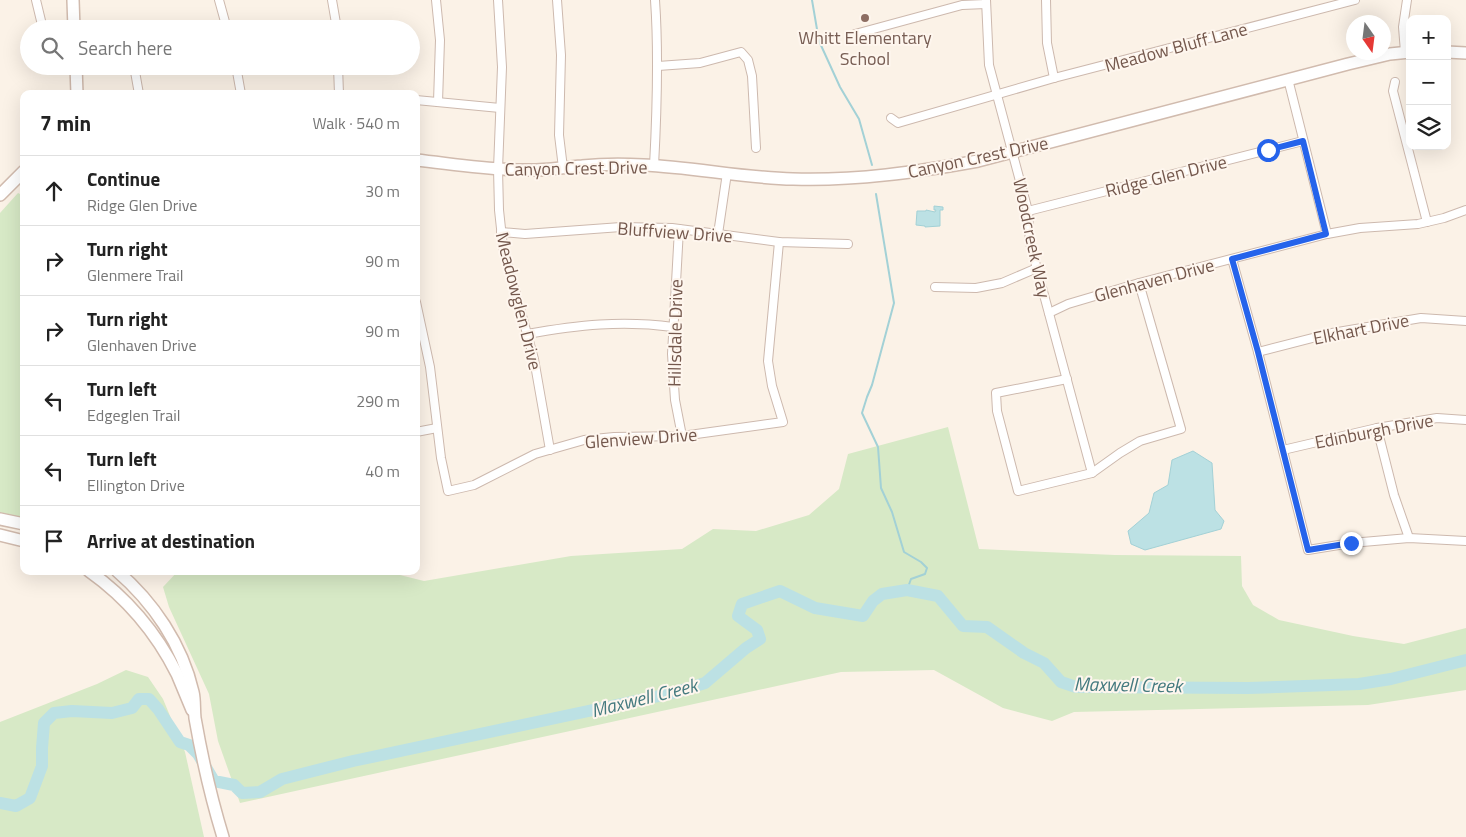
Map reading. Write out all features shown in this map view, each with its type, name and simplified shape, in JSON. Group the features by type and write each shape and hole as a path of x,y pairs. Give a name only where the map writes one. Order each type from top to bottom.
{"street":[{"path":"36,0 41,20"},
{"path":"73,0 74,20"},
{"path":"219,0 225,20"},
{"path":"332,0 335,20"},
{"path":"436,0 440,40 438,102"},
{"name":"Meadowglen Drive","path":"498,0 502,67 498,170 502,247 528,334 550,450"},
{"path":"557,0 561,55 559,135 563,168"},
{"path":"654,166 658,66 655,0"},
{"path":"1046,0 1047,43 1054,78"},
{"name":"Meadow Bluff Lane","path":"891,118 898,123 1054,78 1356,0"},
{"path":"1406,46 1403,27 1407,0"},
{"path":"855,34 962,5 986,2"},
{"name":"Woodcreek Way","path":"986,2 990,65 1028,211 1030,243 1092,473"},
{"path":"658,66 700,63 740,52 748,60 752,76 756,148"},
{"name":"Canyon Crest Drive","path":"420,160 498,170 619,165 654,166 791,179 835,180 924,171 978,161 1288,79 1406,52"},
{"path":"1451,52 1466,53"},
{"path":"76,75 77,90"},
{"path":"136,75 138,90"},
{"path":"238,75 240,90"},
{"path":"338,75 339,90"},
{"path":"1288,79 1326,234"},
{"path":"1396,82 1393,91 1427,222"},
{"path":"420,100 500,108"},
{"name":"Ridge Glen Drive","path":"1028,211 1303,141"},
{"path":"718,234 727,173"},
{"path":"0,195 20,179"},
{"name":"Glenhaven Drive","path":"1049,313 1068,304 1139,283 1326,234 1360,228 1418,224 1466,210"},
{"name":"Bluffview Drive","path":"501,232 525,234 621,227 679,229 779,242 848,244"},
{"name":"Hillsdale Drive","path":"679,229 672,377 682,436"},
{"name":"Glenview Drive","path":"436,428 448,491 474,485 535,454 584,440 614,437 682,436 783,422 772,386 768,361 779,242"},
{"path":"1232,259 1258,352 1308,550 1351,543 1409,538 1466,541"},
{"path":"935,287 976,288 1002,283 1037,268"},
{"path":"1067,379 996,393 997,411 1018,491 1092,473 1120,452 1140,441 1181,429 1139,283"},
{"name":"Elkhart Drive","path":"1258,352 1332,332 1421,318 1466,321"},
{"path":"528,334 572,326 609,324 642,323 673,327"},
{"path":"420,332 430,367 436,428 420,431"},
{"name":"Edinburgh Drive","path":"1283,450 1378,428 1437,418 1466,420"},
{"path":"1378,428 1394,495 1409,538"},
{"path":"0,519 20,523"},
{"path":"0,535 20,540"},
{"path":"95,575 110,586 139,615 157,640 177,674 195,716"},
{"path":"122,575 155,610 174,640 184,664 194,693 195,716 223,837"}],"green space":[{"path":"18,193 20,194 20,519 0,516 0,213"},
{"path":"948,427 979,549 1115,555 1241,556 1242,586 1253,605 1279,620 1353,636 1404,644 1466,628 1466,690 1368,705 1074,712 1052,721 1003,708 934,670 841,672 240,803 218,741 209,694 169,607 163,587 174,575 400,575 424,581 571,556 682,549 713,529 756,531 809,515 839,489 848,454"},
{"path":"126,670 148,677 163,699 185,752 204,837 0,837 0,722 97,684"}],"water":[{"path":"934,206 943,207 943,210 940,210 940,226 925,227 916,225 917,211 935,212"},
{"path":"1193,451 1212,463 1215,510 1224,521 1221,529 1145,550 1131,544 1128,531 1149,513 1154,493 1168,485 1172,460"}],"waterway":[{"path":"812,0 819,41 840,87 859,119 872,165"},
{"path":"876,194 894,303 872,385 862,413 878,447 881,488 892,512 904,552 927,568 925,574 911,579 907,590"},
{"name":"Maxwell Creek","path":"0,803 16,806 30,798 42,766 44,723 54,713 72,711 112,713 132,708 139,699 149,699 180,742 189,745 198,754 214,781 234,785 242,793 260,792 282,779 353,761 673,693 705,683 746,648 760,639 757,630 738,616 742,604 780,591 815,608 863,616 873,601 882,594 907,590 938,596 963,626 987,627 1024,653 1044,663 1061,682 1076,687 1248,688 1359,684 1391,679 1466,660"}],"place":[{"name":"Whitt Elementary School","path":"865,18"}],"route":[{"path":"1268,150 1303,141 1326,234 1232,259 1258,352 1308,550 1351,543"}]}
